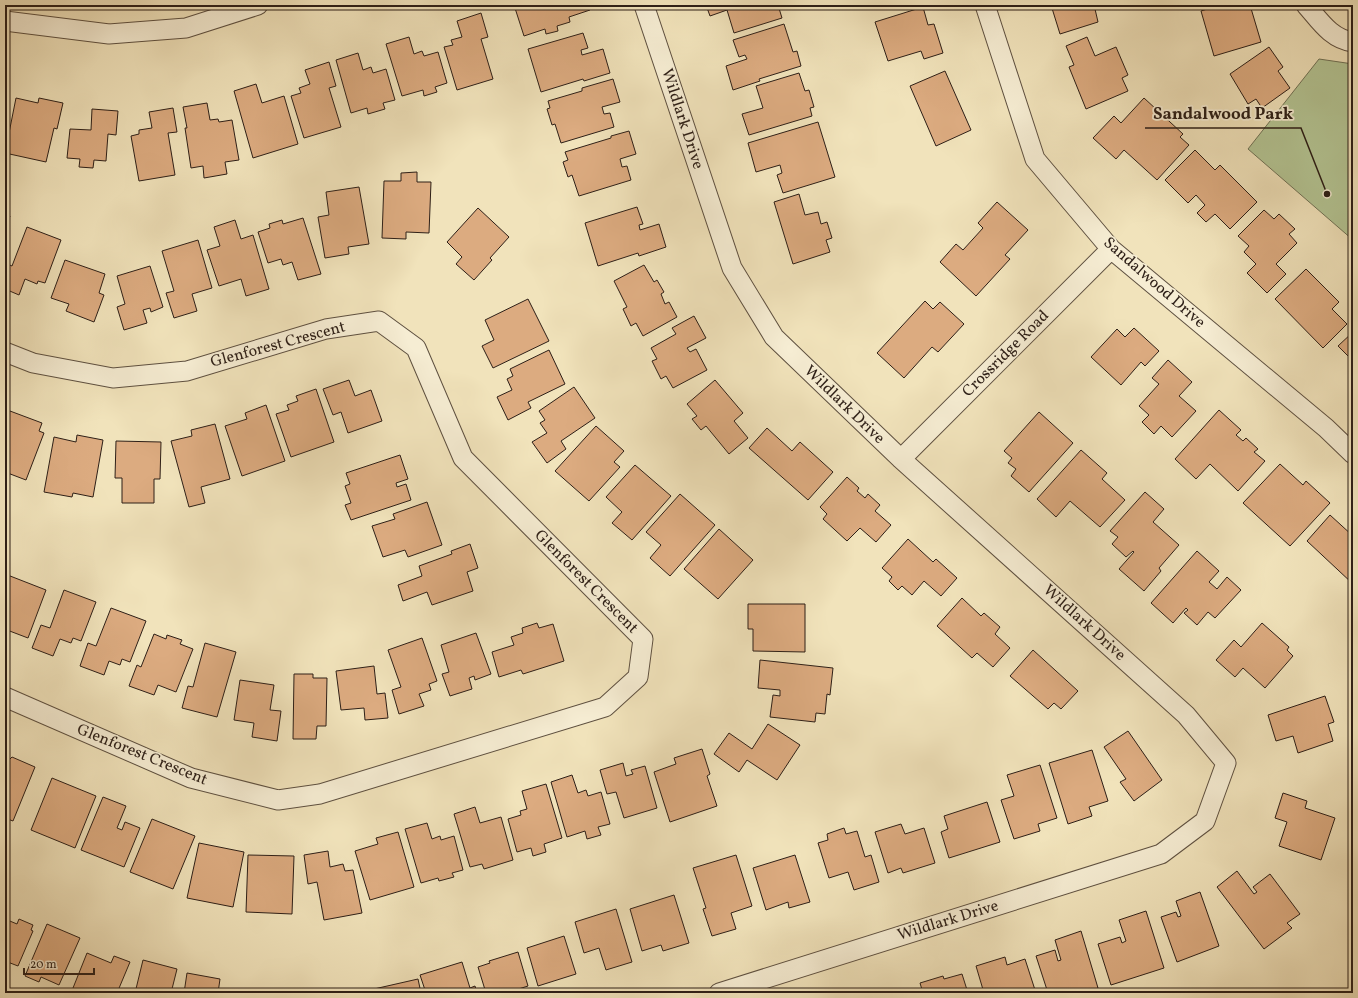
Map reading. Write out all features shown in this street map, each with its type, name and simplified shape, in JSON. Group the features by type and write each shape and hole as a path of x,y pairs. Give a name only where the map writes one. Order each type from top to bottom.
{"street":[{"path":"5,21 109,34 186,28 258,5"},
{"name":"Wildlark Drive","path":"644,5 732,268 774,337 901,459 1186,715 1226,763 1205,821 1162,854 719,993"},
{"name":"Sandalwood Drive","path":"986,5 1035,159 1111,249 1320,423 1353,454"},
{"path":"1306,5 1329,32 1345,41 1353,42"},
{"name":"Crossridge Road","path":"901,459 1111,249"},
{"name":"Glenforest Crescent","path":"5,352 33,364 113,378 187,371 326,329 379,321 416,348 463,458 643,639 638,677 605,707 320,794 278,800 191,778 5,697"}],"green space":[{"path":"1319,59 1353,64 1353,240 1248,149"}],"building":[{"path":"514,5 588,5 590,10 569,17 570,22 557,26 558,31 546,34 545,29 524,36"},
{"path":"706,5 778,5 782,18 734,33 727,10 710,16"},
{"path":"1051,5 1098,5 1099,8 1095,9 1098,22 1060,34"},
{"path":"1220,5 1250,5 1261,42 1214,56 1201,11"},
{"path":"923,7 928,25 934,24 943,53 924,59 921,51 888,61 875,22"},
{"path":"481,13 488,37 481,39 493,79 457,90 444,47 453,45 451,40 462,37 457,21"},
{"path":"784,24 793,52 797,51 801,66 759,79 760,81 733,90 726,66 747,59 745,55 739,57 733,40"},
{"path":"583,33 588,48 581,50 582,55 603,49 610,73 584,81 583,79 541,92 528,49"},
{"path":"409,37 414,54 422,51 424,56 438,52 447,83 435,87 437,92 424,96 423,90 402,96 386,44"},
{"path":"1087,37 1095,56 1116,47 1128,75 1122,78 1128,91 1086,109 1069,67 1074,65 1066,46"},
{"path":"1269,47 1283,67 1278,71 1290,88 1262,108 1256,99 1248,104 1230,74"},
{"path":"358,53 363,70 371,67 373,73 386,69 395,100 383,103 385,109 368,114 367,108 351,113 336,60"},
{"path":"329,62 336,86 329,88 341,127 304,138 291,96 301,93 299,88 310,84 305,70"},
{"path":"945,71 971,130 936,146 910,86"},
{"path":"799,73 805,91 809,90 814,107 810,108 812,116 749,135 742,114 763,108 756,86"},
{"path":"613,79 620,102 602,107 604,114 610,113 614,127 561,143 555,124 552,125 547,109 550,108 548,101 582,91 582,88"},
{"path":"256,84 262,103 284,96 298,144 253,158 234,91"},
{"path":"16,98 38,103 39,98 63,103 57,129 54,128 46,162 5,153"},
{"path":"1144,98 1183,134 1180,137 1189,145 1157,180 1124,150 1116,159 1093,138 1114,116 1121,123"},
{"path":"207,103 210,120 218,119 219,122 232,120 239,160 225,162 227,174 204,178 203,166 191,168 185,128 187,128 183,107"},
{"path":"173,108 177,132 168,133 175,175 139,181 131,136 139,134 139,130 152,128 149,112"},
{"path":"92,109 118,111 116,135 108,134 106,161 94,160 93,168 79,167 80,159 67,158 70,129 91,130"},
{"path":"818,122 835,177 783,193 777,175 782,173 780,165 756,172 748,143"},
{"path":"629,131 636,154 620,159 622,167 627,166 631,180 579,196 572,175 568,177 563,162 568,160 565,152"},
{"path":"1195,150 1215,170 1220,165 1257,202 1230,229 1215,214 1206,222 1197,213 1205,205 1196,195 1188,203 1165,180"},
{"path":"417,172 417,182 431,182 429,233 406,232 406,239 382,238 384,181 401,181 401,173"},
{"path":"359,187 369,244 348,247 349,254 325,258 318,217 329,215 326,192"},
{"path":"799,194 805,215 818,212 821,224 827,222 832,238 826,240 830,252 793,264 774,202"},
{"path":"997,202 1028,230 1005,255 1010,259 976,296 940,262 956,244 963,250 983,228 978,223"},
{"path":"637,207 643,224 639,225 640,230 659,224 666,247 639,256 638,253 598,266 585,223"},
{"path":"478,208 509,237 490,258 492,260 474,280 456,264 462,257 447,242"},
{"path":"1264,210 1274,219 1279,214 1295,229 1289,234 1297,243 1276,264 1286,274 1267,293 1247,273 1256,264 1244,252 1249,246 1238,236"},
{"path":"5,214 10,216 5,231"},
{"path":"303,218 321,274 298,280 292,262 283,265 281,259 268,263 258,232 270,228 269,224 282,220 283,224"},
{"path":"235,220 241,239 253,235 269,289 246,296 241,279 219,286 207,250 220,246 214,227"},
{"path":"27,227 61,240 45,283 38,281 37,284 25,279 19,295 5,289 5,263 12,266"},
{"path":"198,240 212,288 192,294 197,311 174,318 166,293 174,291 162,251"},
{"path":"65,260 105,274 99,293 104,295 94,322 66,311 69,304 51,298"},
{"path":"644,265 654,282 657,280 664,292 661,294 665,304 669,302 677,317 643,336 636,323 631,326 623,309 627,307 614,281"},
{"path":"150,266 163,307 151,312 150,308 143,310 147,323 124,330 117,307 125,304 117,276"},
{"path":"1306,269 1339,302 1332,309 1347,324 1323,348 1275,299"},
{"path":"528,299 549,341 493,368 482,346 494,340 485,320"},
{"path":"925,301 933,309 940,302 964,324 938,352 932,347 904,378 877,353"},
{"path":"694,316 706,338 687,348 690,352 696,349 707,370 673,388 666,376 661,379 652,361 657,359 651,348 676,334 672,328"},
{"path":"1134,328 1159,351 1145,366 1141,362 1121,385 1091,357 1117,329 1125,337"},
{"path":"1353,332 1353,361 1338,346"},
{"path":"549,350 565,384 528,402 531,408 508,420 497,397 512,390 507,379 513,376 510,369"},
{"path":"1168,360 1192,382 1179,396 1196,411 1172,437 1161,426 1154,434 1142,422 1149,415 1139,406 1159,384 1152,378"},
{"path":"349,380 355,396 371,390 382,421 348,433 341,412 333,415 323,389"},
{"path":"715,380 743,413 734,421 748,438 729,454 706,426 701,430 692,419 697,416 687,404"},
{"path":"574,387 595,418 561,441 566,449 547,463 532,442 547,433 540,423 545,420 539,411"},
{"path":"316,389 334,442 291,457 276,414 289,410 287,405 298,401 296,396"},
{"path":"266,405 285,461 242,476 225,426 247,419 245,413"},
{"path":"1219,410 1241,430 1236,435 1243,441 1246,438 1258,449 1254,452 1265,461 1238,491 1210,464 1196,479 1175,459"},
{"path":"10,411 42,423 39,431 44,433 26,480 5,472 5,424"},
{"path":"1039,412 1073,443 1029,492 1011,476 1016,469 1008,463 1012,458 1004,451"},
{"path":"215,424 230,479 201,487 205,503 189,507 171,441 192,436 191,430"},
{"path":"596,426 624,451 614,462 620,467 589,501 555,471"},
{"path":"767,428 792,451 800,442 833,472 808,500 749,448"},
{"path":"77,435 103,440 93,497 73,493 72,497 44,492 54,437 76,442"},
{"path":"116,441 161,442 160,479 154,479 154,503 122,503 122,478 115,478"},
{"path":"1081,450 1107,473 1102,479 1125,500 1100,527 1070,501 1056,517 1037,499"},
{"path":"400,455 408,479 396,483 397,487 406,484 411,500 351,520 345,505 351,503 345,486 350,484 346,473"},
{"path":"1280,464 1303,485 1306,481 1330,503 1290,546 1243,503"},
{"path":"635,465 671,496 632,540 612,523 622,512 606,497"},
{"path":"847,477 859,488 857,491 865,498 868,494 880,505 875,511 891,525 876,542 860,528 847,541 823,519 827,514 820,507"},
{"path":"1145,492 1164,509 1153,522 1179,545 1159,568 1161,571 1144,591 1119,569 1134,552 1133,551 1126,557 1112,544 1118,537 1110,531"},
{"path":"680,494 715,525 670,576 650,558 661,545 646,532"},
{"path":"427,502 442,545 408,557 405,550 383,557 372,526 395,519 393,514"},
{"path":"1330,515 1353,536 1353,584 1307,541"},
{"path":"719,529 753,560 718,599 684,569"},
{"path":"908,539 933,562 936,559 957,578 941,596 924,581 912,595 902,586 898,590 889,581 892,577 882,568"},
{"path":"470,544 478,568 467,572 473,591 432,605 427,592 403,601 398,585 422,576 419,566 452,554 451,551"},
{"path":"1197,551 1219,571 1209,582 1217,589 1227,577 1241,590 1215,618 1208,612 1197,625 1184,613 1188,610 1186,608 1173,623 1151,603"},
{"path":"5,574 46,590 28,638 7,630 5,636"},
{"path":"64,590 96,602 81,641 73,638 71,643 60,639 53,656 32,648 41,625 50,628"},
{"path":"962,598 981,616 984,613 1000,627 995,634 1010,648 993,667 977,653 972,658 937,626"},
{"path":"748,604 805,604 805,652 753,651 753,629 748,629"},
{"path":"111,608 146,621 130,662 122,659 120,665 109,661 104,675 80,666 88,643 96,646"},
{"path":"537,623 539,628 553,624 564,661 523,674 521,670 499,677 492,652 514,645 511,637 523,633 522,628"},
{"path":"1262,623 1289,647 1287,650 1293,656 1265,688 1243,668 1235,677 1216,660 1234,640 1241,647"},
{"path":"476,633 491,674 475,680 474,676 469,678 472,689 450,696 442,674 449,672 441,645"},
{"path":"154,634 166,639 167,635 182,640 180,644 193,649 176,692 158,685 154,695 129,686 137,665 141,667"},
{"path":"422,638 437,681 429,684 431,690 419,694 424,706 399,714 392,690 401,687 388,650"},
{"path":"205,643 236,652 217,717 182,708 188,686 193,687"},
{"path":"1033,650 1078,691 1061,709 1054,703 1048,709 1010,676"},
{"path":"760,660 833,668 830,695 827,694 825,714 816,713 815,722 770,717 773,695 780,696 780,690 758,688"},
{"path":"374,666 377,694 385,693 388,718 365,720 364,708 341,710 336,671"},
{"path":"294,674 313,674 313,678 327,678 326,726 317,726 316,739 293,739"},
{"path":"240,680 274,685 270,710 281,711 277,741 252,737 254,723 234,720"},
{"path":"1325,696 1334,722 1328,724 1333,741 1298,753 1293,736 1276,741 1268,715"},
{"path":"768,724 800,745 777,780 747,760 739,772 714,754 729,733 752,749"},
{"path":"1128,731 1162,780 1134,801 1120,782 1126,779 1104,747"},
{"path":"702,749 710,774 707,776 717,806 670,822 654,772 676,764 674,758"},
{"path":"1092,750 1108,801 1089,807 1092,816 1068,824 1049,763"},
{"path":"5,757 10,759 12,757 35,767 13,821 5,818"},
{"path":"623,763 626,776 633,774 631,770 645,766 657,808 624,818 616,792 607,794 600,770"},
{"path":"1040,765 1057,818 1038,824 1040,831 1014,839 1001,800 1014,796 1007,775"},
{"path":"572,775 578,793 586,790 588,796 601,792 610,824 598,827 601,835 587,839 585,831 567,837 551,782"},
{"path":"52,778 96,796 75,848 31,830"},
{"path":"546,784 562,838 544,844 546,852 533,856 531,848 517,852 508,819 521,815 520,811 527,809 522,791"},
{"path":"1283,793 1307,801 1305,808 1335,818 1321,860 1279,846 1287,822 1275,818"},
{"path":"103,797 126,806 117,828 122,830 125,822 140,828 124,867 81,850"},
{"path":"987,802 1000,842 949,858 941,832 948,829 944,816"},
{"path":"475,807 480,823 501,817 513,860 484,869 482,864 470,867 454,814"},
{"path":"152,819 195,836 173,889 130,872"},
{"path":"427,823 432,839 440,836 441,840 454,836 463,870 452,873 454,877 439,881 438,878 421,883 405,829"},
{"path":"901,824 905,834 924,828 935,863 903,873 901,868 888,873 875,832"},
{"path":"844,828 846,834 857,831 865,857 871,855 879,882 854,890 848,872 829,878 818,843 828,840 827,834"},
{"path":"398,832 414,887 370,900 355,851 378,844 376,838"},
{"path":"199,843 244,852 233,907 187,898"},
{"path":"328,851 330,867 343,864 345,871 353,870 362,913 324,920 317,882 308,884 304,855"},
{"path":"248,855 294,856 292,914 246,912"},
{"path":"736,855 752,906 731,913 736,929 712,936 703,909 706,908 693,868"},
{"path":"795,855 810,902 789,908 788,902 766,910 753,868"},
{"path":"1237,871 1254,894 1257,892 1253,887 1270,874 1300,914 1287,923 1292,928 1264,949 1217,887"},
{"path":"1200,892 1219,946 1177,962 1161,917 1176,912 1178,917 1181,916 1176,901"},
{"path":"674,895 689,943 663,951 661,945 642,951 630,909"},
{"path":"616,909 632,962 606,970 599,948 584,953 575,922"},
{"path":"1146,911 1164,968 1111,985 1098,944 1120,937 1122,943 1126,941 1119,920"},
{"path":"5,919 17,924 19,919 33,925 31,930 33,931 18,966 5,961"},
{"path":"47,924 80,938 59,985 41,977 39,982 25,976"},
{"path":"1081,931 1098,988 1083,993 1048,993 1036,956 1055,950 1058,961 1061,960 1055,940"},
{"path":"564,936 576,974 538,986 527,948"},
{"path":"518,952 528,986 506,993 486,993 478,967 490,963 489,961"},
{"path":"87,953 111,963 114,956 130,962 117,993 71,993"},
{"path":"1005,957 1007,965 1025,959 1036,993 984,993 976,966"},
{"path":"143,960 177,969 171,993 135,993"},
{"path":"462,962 470,988 475,986 477,993 426,993 420,975"},
{"path":"187,973 220,979 218,993 184,993"},
{"path":"962,974 968,993 923,993 920,983 943,976 944,979"},
{"path":"418,979 421,993 375,993 374,989"}],"place":[{"name":"Sandalwood Park","path":"1327,194"}]}
